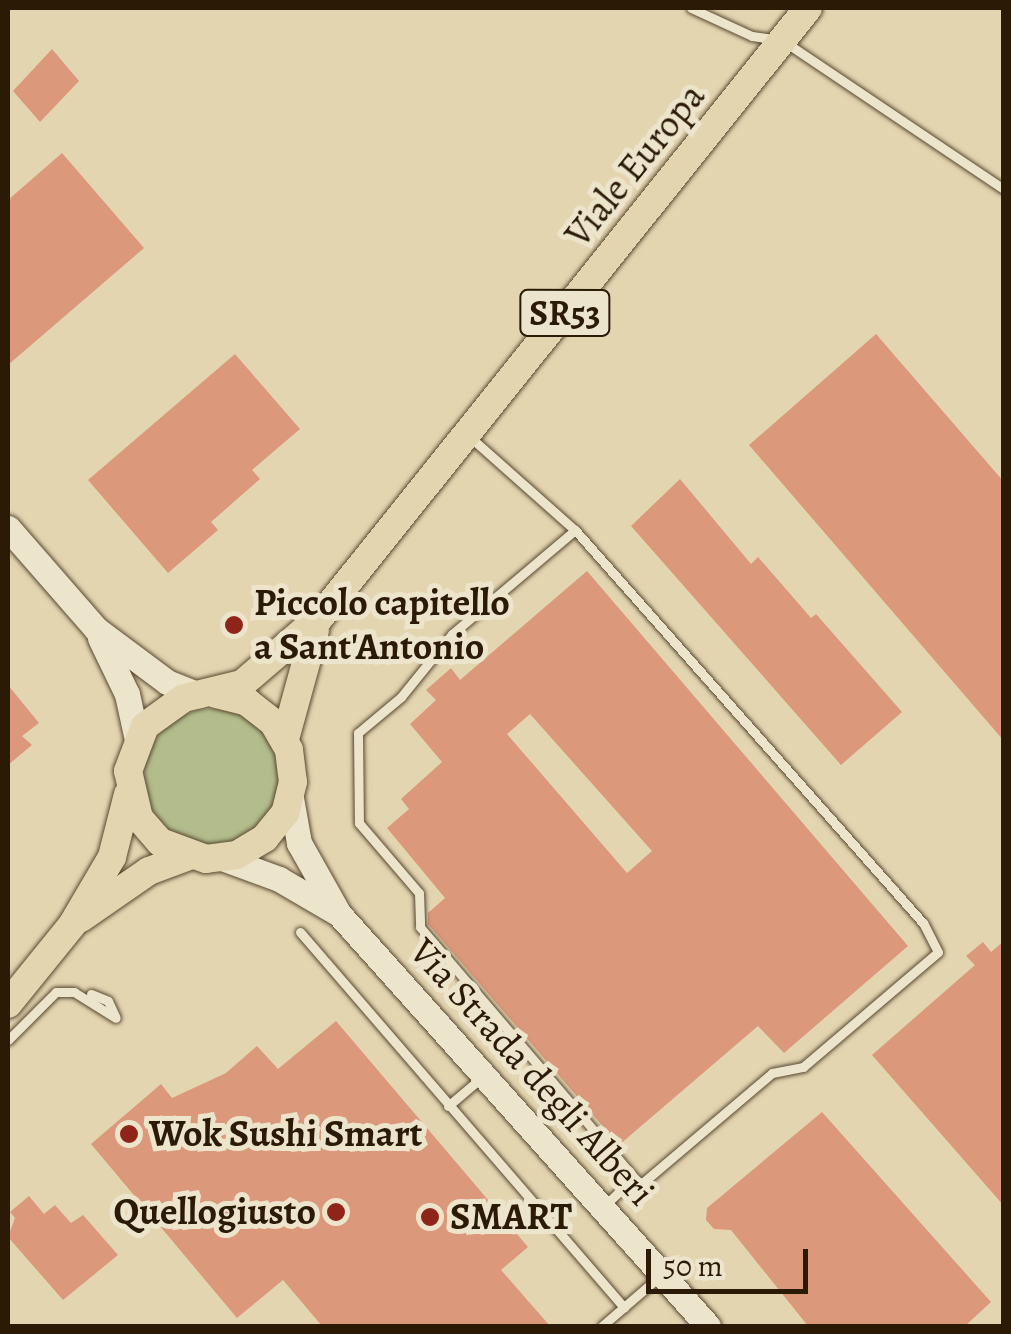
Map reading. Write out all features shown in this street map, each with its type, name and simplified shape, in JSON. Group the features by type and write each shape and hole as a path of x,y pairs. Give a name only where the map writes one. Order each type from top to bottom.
{"main road":[{"name":"Viale Europa","path":"137,740 156,714 242,684 320,617 808,8"},
{"path":"8,528 96,630 166,682 261,711 284,738"},
{"name":"Viale Europa","path":"291,798 293,766 284,738 302,662 320,617"},
{"path":"16,994 72,924 112,857 129,788 137,740 127,694 96,630"},
{"path":"129,788 149,831 189,856"},
{"path":"72,924 149,871 189,856 222,858 266,838 291,798"},
{"name":"Via Strada degli Alberi","path":"291,798 299,843 339,914 486,1073 708,1326"},
{"name":"Via Strada degli Alberi","path":"222,858 279,879 339,914"}],"lane":[{"path":"691,8 752,36 782,40 1004,189"},
{"path":"468,434 575,530 922,923 938,952 803,1067 772,1072 640,1185 624,1187 604,1206"},
{"path":"575,530 452,634 401,698 358,733 359,824 419,894 420,927 640,1185"},
{"path":"300,932 624,1307"},
{"path":"8,1040 56,992 74,992 116,1018 108,1001 91,994 16,994"},
{"path":"448,1106 486,1073"},
{"path":"602,1326 662,1274"}],"green space":[{"path":"212,709 238,714 260,729 275,751 280,777 275,803 260,825 238,840 212,845 186,840 164,825 149,803 144,777 149,751 164,729 186,714"}],"building":[{"path":"52,49 79,81 40,122 13,91"},
{"path":"62,153 144,248 8,365 8,200"},
{"path":"876,334 1004,482 1004,741 749,445"},
{"path":"235,354 300,429 252,470 260,479 211,522 218,530 168,573 88,480"},
{"path":"680,479 751,564 758,557 811,618 816,614 902,712 841,765 631,526"},
{"path":"587,571 908,946 784,1053 758,1026 619,1145 428,924 428,913 445,898 387,828 409,809 401,799 442,762 410,724 436,700 426,690 451,668 460,680","holes":["530,714 652,851 627,873 507,734"]},
{"path":"8,685 39,723 22,736 32,745 8,765"},
{"path":"1004,941 1004,1206 872,1055 975,965 966,956 983,942 991,952"},
{"path":"336,1021 528,1247 501,1270 550,1326 322,1326 283,1280 237,1318 91,1144 161,1084 172,1098 226,1073 257,1046 278,1069"},
{"path":"822,1112 991,1302 965,1326 808,1326 731,1230 714,1229 706,1220 707,1208"},
{"path":"29,1196 44,1214 55,1205 71,1223 83,1215 118,1255 63,1300 8,1237 15,1218 10,1212"}],"place":[{"name":"Piccolo capitello a Sant'Antonio","path":"234,625"},
{"name":"Wok Sushi Smart","path":"129,1134"},
{"name":"Quellogiusto","path":"336,1212"},
{"name":"SMART","path":"430,1217"}]}
